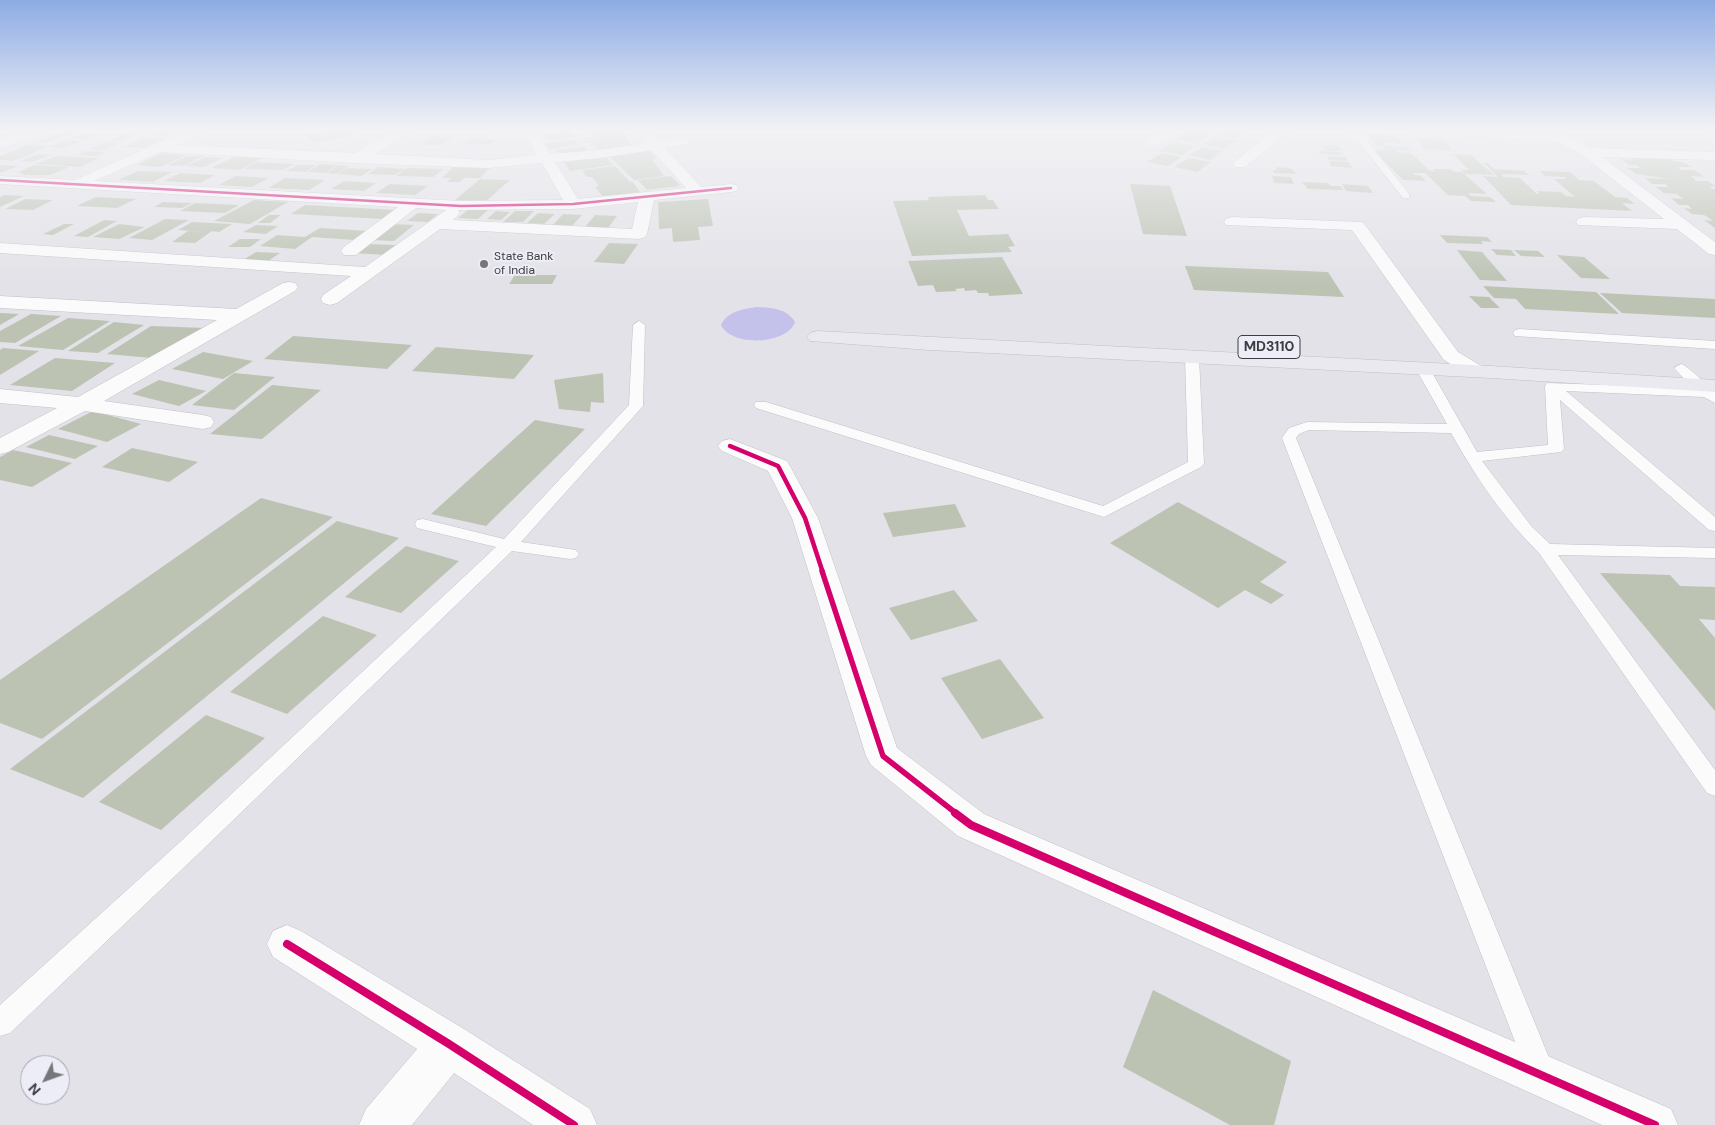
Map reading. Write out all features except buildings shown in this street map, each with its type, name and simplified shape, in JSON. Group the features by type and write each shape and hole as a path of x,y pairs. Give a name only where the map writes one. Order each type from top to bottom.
{"main road":[{"name":"MD3110","path":"1710,392 1476,371 1192,357 820,332 956,329 1193,344 1715,371"}],"street":[{"path":"12,180 461,206 573,204 731,188"},
{"path":"75,183 81,180"},
{"path":"559,180 573,204"},
{"path":"688,180 698,192"},
{"path":"1625,180 1715,250"},
{"path":"438,224 639,234 647,198"},
{"path":"350,251 413,203"},
{"path":"330,299 461,206"},
{"path":"1232,222 1357,225 1451,356 1476,371"},
{"path":"1584,222 1683,224"},
{"path":"0,248 367,272"},
{"path":"0,447 82,404 289,287"},
{"path":"0,302 238,315"},
{"path":"0,396 82,404 203,422"},
{"path":"730,446 778,466 805,518 883,756 971,826 1654,1125"},
{"path":"287,944 449,1044 574,1125"},
{"path":"382,1125 449,1044"}],"lane":[{"path":"1394,180 1406,196"},
{"path":"0,1023 508,545 636,406 639,325"},
{"path":"1519,333 1715,345"},
{"path":"761,404 1104,512 1196,464 1192,357"},
{"path":"1681,368 1710,392"},
{"path":"1423,369 1472,457 1526,531 1545,549 1715,787"},
{"path":"1552,386 1710,392"},
{"path":"1472,457 1556,449 1552,386"},
{"path":"1552,386 1715,526"},
{"path":"1457,430 1307,426 1294,431 1289,438 1542,1076"},
{"path":"423,524 508,545 570,554"},
{"path":"1545,549 1715,553"}],"shaded area":[{"path":"757,307 783,311 792,317 795,322 790,330 781,335 771,339 759,340 747,340 736,337 727,332 721,325 732,314"}],"cycle path":[{"path":"9,180 461,206 573,204 731,188"},
{"path":"730,446 778,466 805,518 883,756 971,825 1655,1125"},
{"path":"287,944 449,1044 574,1125"}],"place":[{"name":"State Bank of India","path":"484,264"}]}
